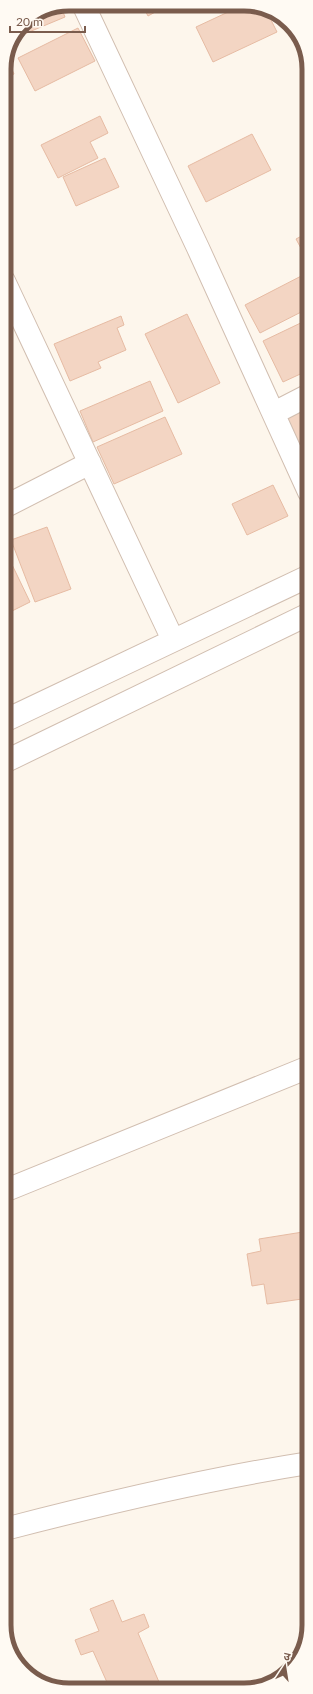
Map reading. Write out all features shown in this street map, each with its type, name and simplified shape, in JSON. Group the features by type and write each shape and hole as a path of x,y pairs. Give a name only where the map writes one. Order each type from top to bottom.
{"street":[{"path":"86,11 302,476"},
{"path":"11,310 90,463 173,640"},
{"path":"274,413 302,399"},
{"path":"11,503 90,463"},
{"path":"11,717 302,579"},
{"path":"11,759 302,617"},
{"path":"11,1188 302,1070"},
{"path":"11,1527 162,1490 257,1471 302,1464"}],"building":[{"path":"145,11 157,11 148,16"},
{"path":"230,11 244,11 255,12 270,17 277,32 213,62 196,27"},
{"path":"63,12 65,17 23,35 31,25 47,15"},
{"path":"78,28 95,61 35,91 18,58"},
{"path":"11,68 14,74 11,76"},
{"path":"100,116 108,133 90,142 98,158 58,178 41,145"},
{"path":"252,134 271,170 206,202 188,166"},
{"path":"105,158 119,187 76,206 63,177"},
{"path":"302,236 302,250 296,239"},
{"path":"302,276 302,312 260,333 245,305"},
{"path":"187,314 220,383 178,403 145,334"},
{"path":"121,316 124,325 117,328 126,350 98,362 101,368 70,381 54,344"},
{"path":"302,322 302,373 283,382 263,341"},
{"path":"150,381 163,411 93,442 80,411"},
{"path":"302,408 302,452 285,415"},
{"path":"165,417 182,454 114,484 97,447"},
{"path":"273,485 288,516 247,535 232,504"},
{"path":"47,527 71,589 35,602 11,540"},
{"path":"11,563 30,602 11,612"},
{"path":"302,1232 302,1299 267,1304 264,1284 252,1286 247,1254 261,1251 259,1239"},
{"path":"113,1600 122,1622 144,1614 149,1627 138,1633 159,1683 107,1683 93,1651 81,1655 75,1640 99,1631 90,1609"}]}
